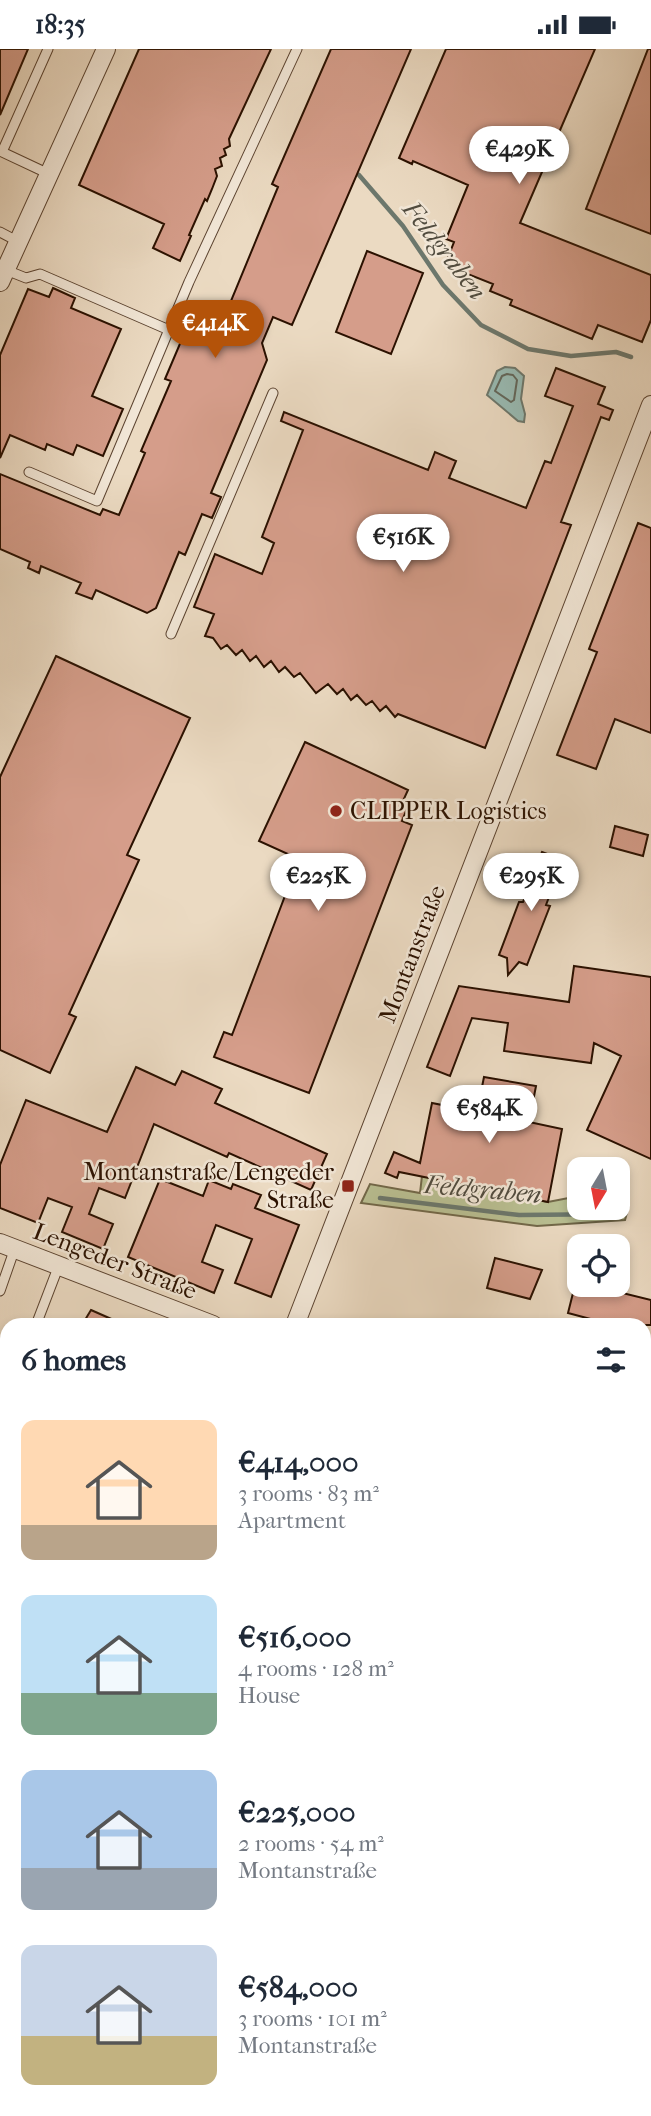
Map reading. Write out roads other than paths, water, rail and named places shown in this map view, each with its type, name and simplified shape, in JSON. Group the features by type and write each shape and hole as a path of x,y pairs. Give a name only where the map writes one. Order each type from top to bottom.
{"street":[{"path":"3,276 106,49"},
{"name":"Montanstraße","path":"298,1318 651,405"},
{"name":"Lengeder Straße","path":"7,1246 195,1318"}],"lane":[{"path":"48,49 1,152 49,174"},
{"path":"29,472 97,501 189,282 297,49"},
{"path":"0,232 19,242"},
{"path":"3,276 26,278 40,274 169,330"},
{"path":"171,634 273,393"},
{"path":"0,1291 7,1246"},
{"path":"39,1318 59,1265"}],"water":[{"path":"505,367 515,368 524,376 521,399 524,422 518,421 487,395 497,371"}],"waterway":[{"name":"Feldgraben","path":"359,175 403,226 443,285 481,325 528,349 571,356 616,352 631,357"},
{"name":"Feldgraben","path":"380,1198 519,1215 567,1215"}],"place":[{"name":"CLIPPER Logistics","path":"336,811"},
{"name":"Montanstraße/Lengeder Straße","path":"348,1186"}]}
